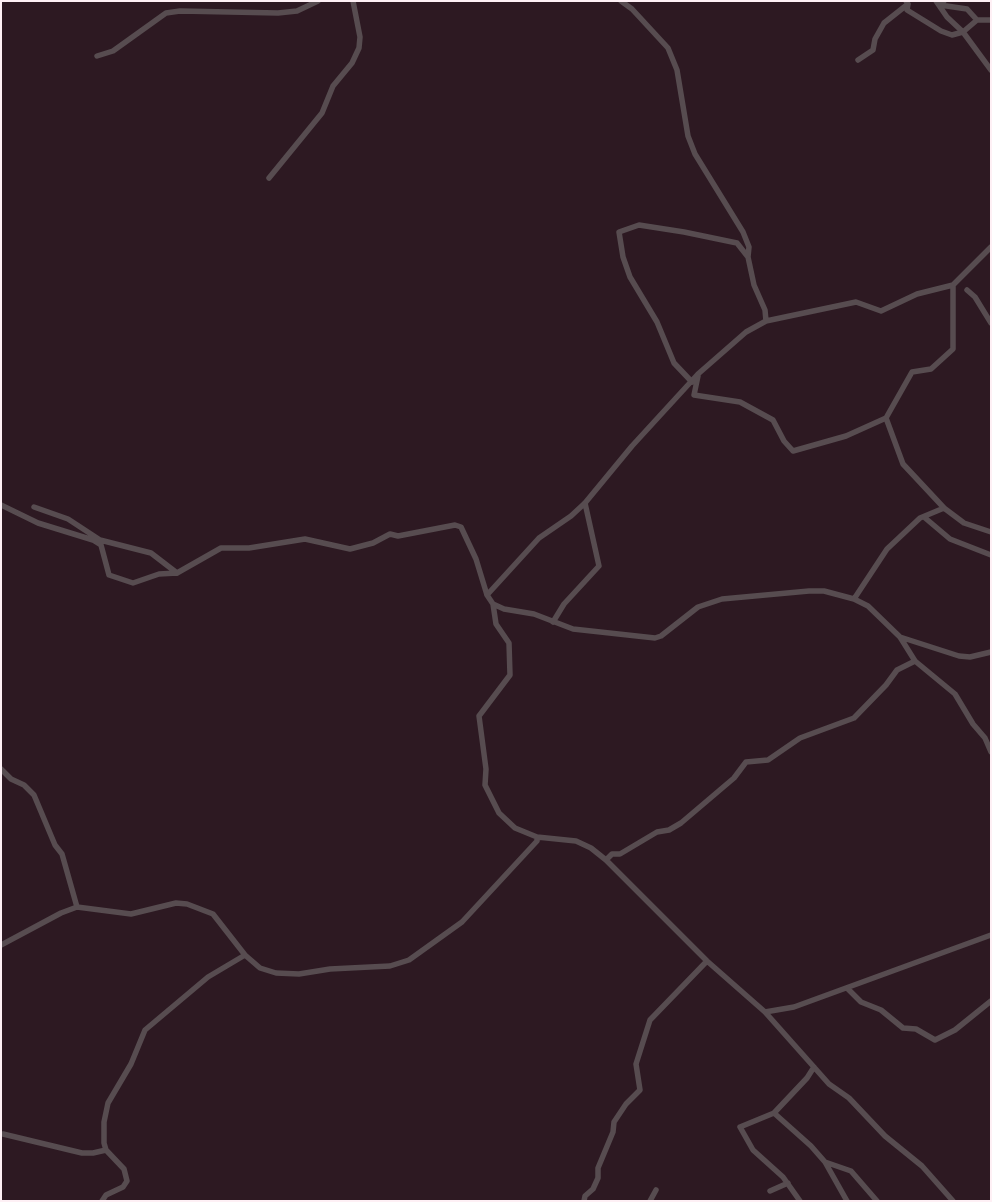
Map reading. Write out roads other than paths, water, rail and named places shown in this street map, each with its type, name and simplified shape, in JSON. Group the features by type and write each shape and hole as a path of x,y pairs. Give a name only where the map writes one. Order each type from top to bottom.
{"street":[{"path":"97,56 113,52 166,13 180,11 278,13 297,11 318,1"},
{"path":"269,178 322,113 333,86 352,63 359,48 360,37 353,1"},
{"path":"621,1 632,9 668,48 677,70 688,136 695,154 743,232 749,247 748,257 754,285 765,310 766,322"},
{"path":"908,2 907,10 941,31 952,35 963,32 977,20 991,20"},
{"path":"858,60 873,50 875,39 884,23 908,2"},
{"path":"940,2 947,17 963,32 991,70"},
{"path":"940,2 967,10 977,20"},
{"path":"692,382 674,363 657,322 628,272 618,241 619,232 639,225 684,232 733,242 748,257"},
{"path":"488,595 539,538 571,516 585,503 632,446 698,374 746,332 766,322 856,302 881,311 917,294 953,285 991,247"},
{"path":"698,374 694,395 740,402 773,420 784,440 793,451 846,436 886,418 912,372 931,369 953,349 953,285"},
{"path":"967,290 975,297 991,323"},
{"path":"886,418 903,464 946,509 964,523 991,532"},
{"path":"553,622 564,604 599,566 585,503"},
{"path":"1,505 38,523 93,540 101,545 109,575 117,580 134,583 160,574 177,573 221,548 249,548 305,539 350,549 373,543 390,534 398,536 455,525 461,527 476,559 493,604 496,624 509,643 510,675 479,716 486,769 484,780 489,796 504,819 519,831 537,837 576,841 591,848 606,860 707,962 765,1012 829,1084 849,1098 885,1136 922,1166 953,1201"},
{"path":"34,507 68,519 100,540 151,553 177,573"},
{"path":"854,598 887,549 914,522 946,509"},
{"path":"924,517 950,538 991,555"},
{"path":"493,604 504,610 534,614 553,622 592,632 654,638 660,636 698,607 722,599 809,591 824,591 854,598 868,606 900,637 914,662 955,694 973,724 985,738 991,752"},
{"path":"900,637 959,656 970,657 991,652"},
{"path":"606,860 612,854 620,854 657,832 669,830 681,823 734,778 746,762 768,760 800,738 854,718 886,685 897,670 914,662"},
{"path":"1,761 2,769 11,779 24,784 34,795 54,845 62,854 77,907"},
{"path":"1,945 61,913 77,907 123,914 176,903 196,906 213,914 219,919 246,955 260,968 276,973 299,974 399,964 439,940 462,922 537,841 537,837"},
{"path":"765,1012 794,1007 991,935"},
{"path":"102,1201 106,1195 125,1185 128,1179 124,1169 106,1150 104,1122 108,1104 131,1064 145,1030 208,977 246,955"},
{"path":"584,1201 585,1196 593,1189 598,1178 598,1168 613,1132 614,1122 626,1104 640,1090 636,1076 636,1064 650,1020 707,962"},
{"path":"847,988 861,1002 881,1010 903,1028 916,1029 935,1040 955,1030 991,1001"},
{"path":"800,1201 788,1183 753,1150 740,1126 774,1113 814,1067"},
{"path":"774,1113 811,1146 825,1162 847,1201"},
{"path":"3,1134 82,1153 106,1150"},
{"path":"825,1162 851,1171 876,1201"},
{"path":"770,1191 788,1183"},
{"path":"650,1201 656,1190"}]}
